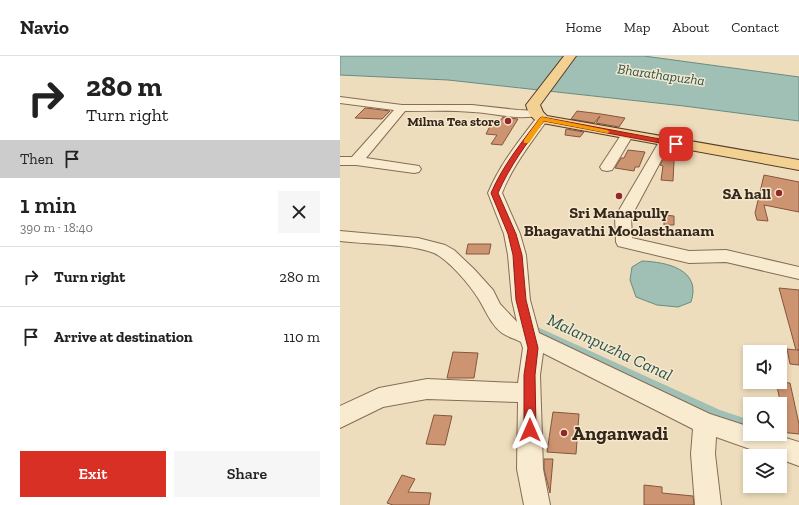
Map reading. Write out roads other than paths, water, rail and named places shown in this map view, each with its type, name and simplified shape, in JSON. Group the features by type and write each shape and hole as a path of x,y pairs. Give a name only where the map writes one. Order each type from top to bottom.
{"main road":[{"path":"570,56 538,96 533,105 539,116 627,135 746,154 799,165"}],"street":[{"path":"340,100 402,108 472,108 539,116 502,176 495,193 512,234 518,255 521,300 533,348 529,375 530,469 537,505"},
{"path":"356,161 402,108"},
{"path":"607,167 627,135"},
{"path":"666,142 623,217 624,242 689,257 726,256 799,273"},
{"path":"340,160 414,169"},
{"path":"340,236 418,243 440,249 448,254 468,273 486,295 493,309 508,327 528,330 705,423 799,454"},
{"path":"340,417 379,398 427,389 530,393"},
{"path":"705,423 703,454 708,505"}],"water":[{"name":"Bharathapuzha","path":"340,56 644,56 799,77 799,121 684,106 448,80 340,75"},
{"path":"642,261 661,263 671,266 687,275 691,282 693,291 691,302 678,307 657,305 636,297 630,280 632,267"}],"waterway":[{"name":"Malampuzha Canal","path":"522,326 716,416 743,426"}],"place":[{"name":"Milma Tea store","path":"508,121"},
{"name":"SA hall","path":"779,193"},
{"name":"Sri Manapully Bhagavathi Moolasthanam","path":"619,196"},
{"name":"Anganwadi","path":"564,433"}]}
